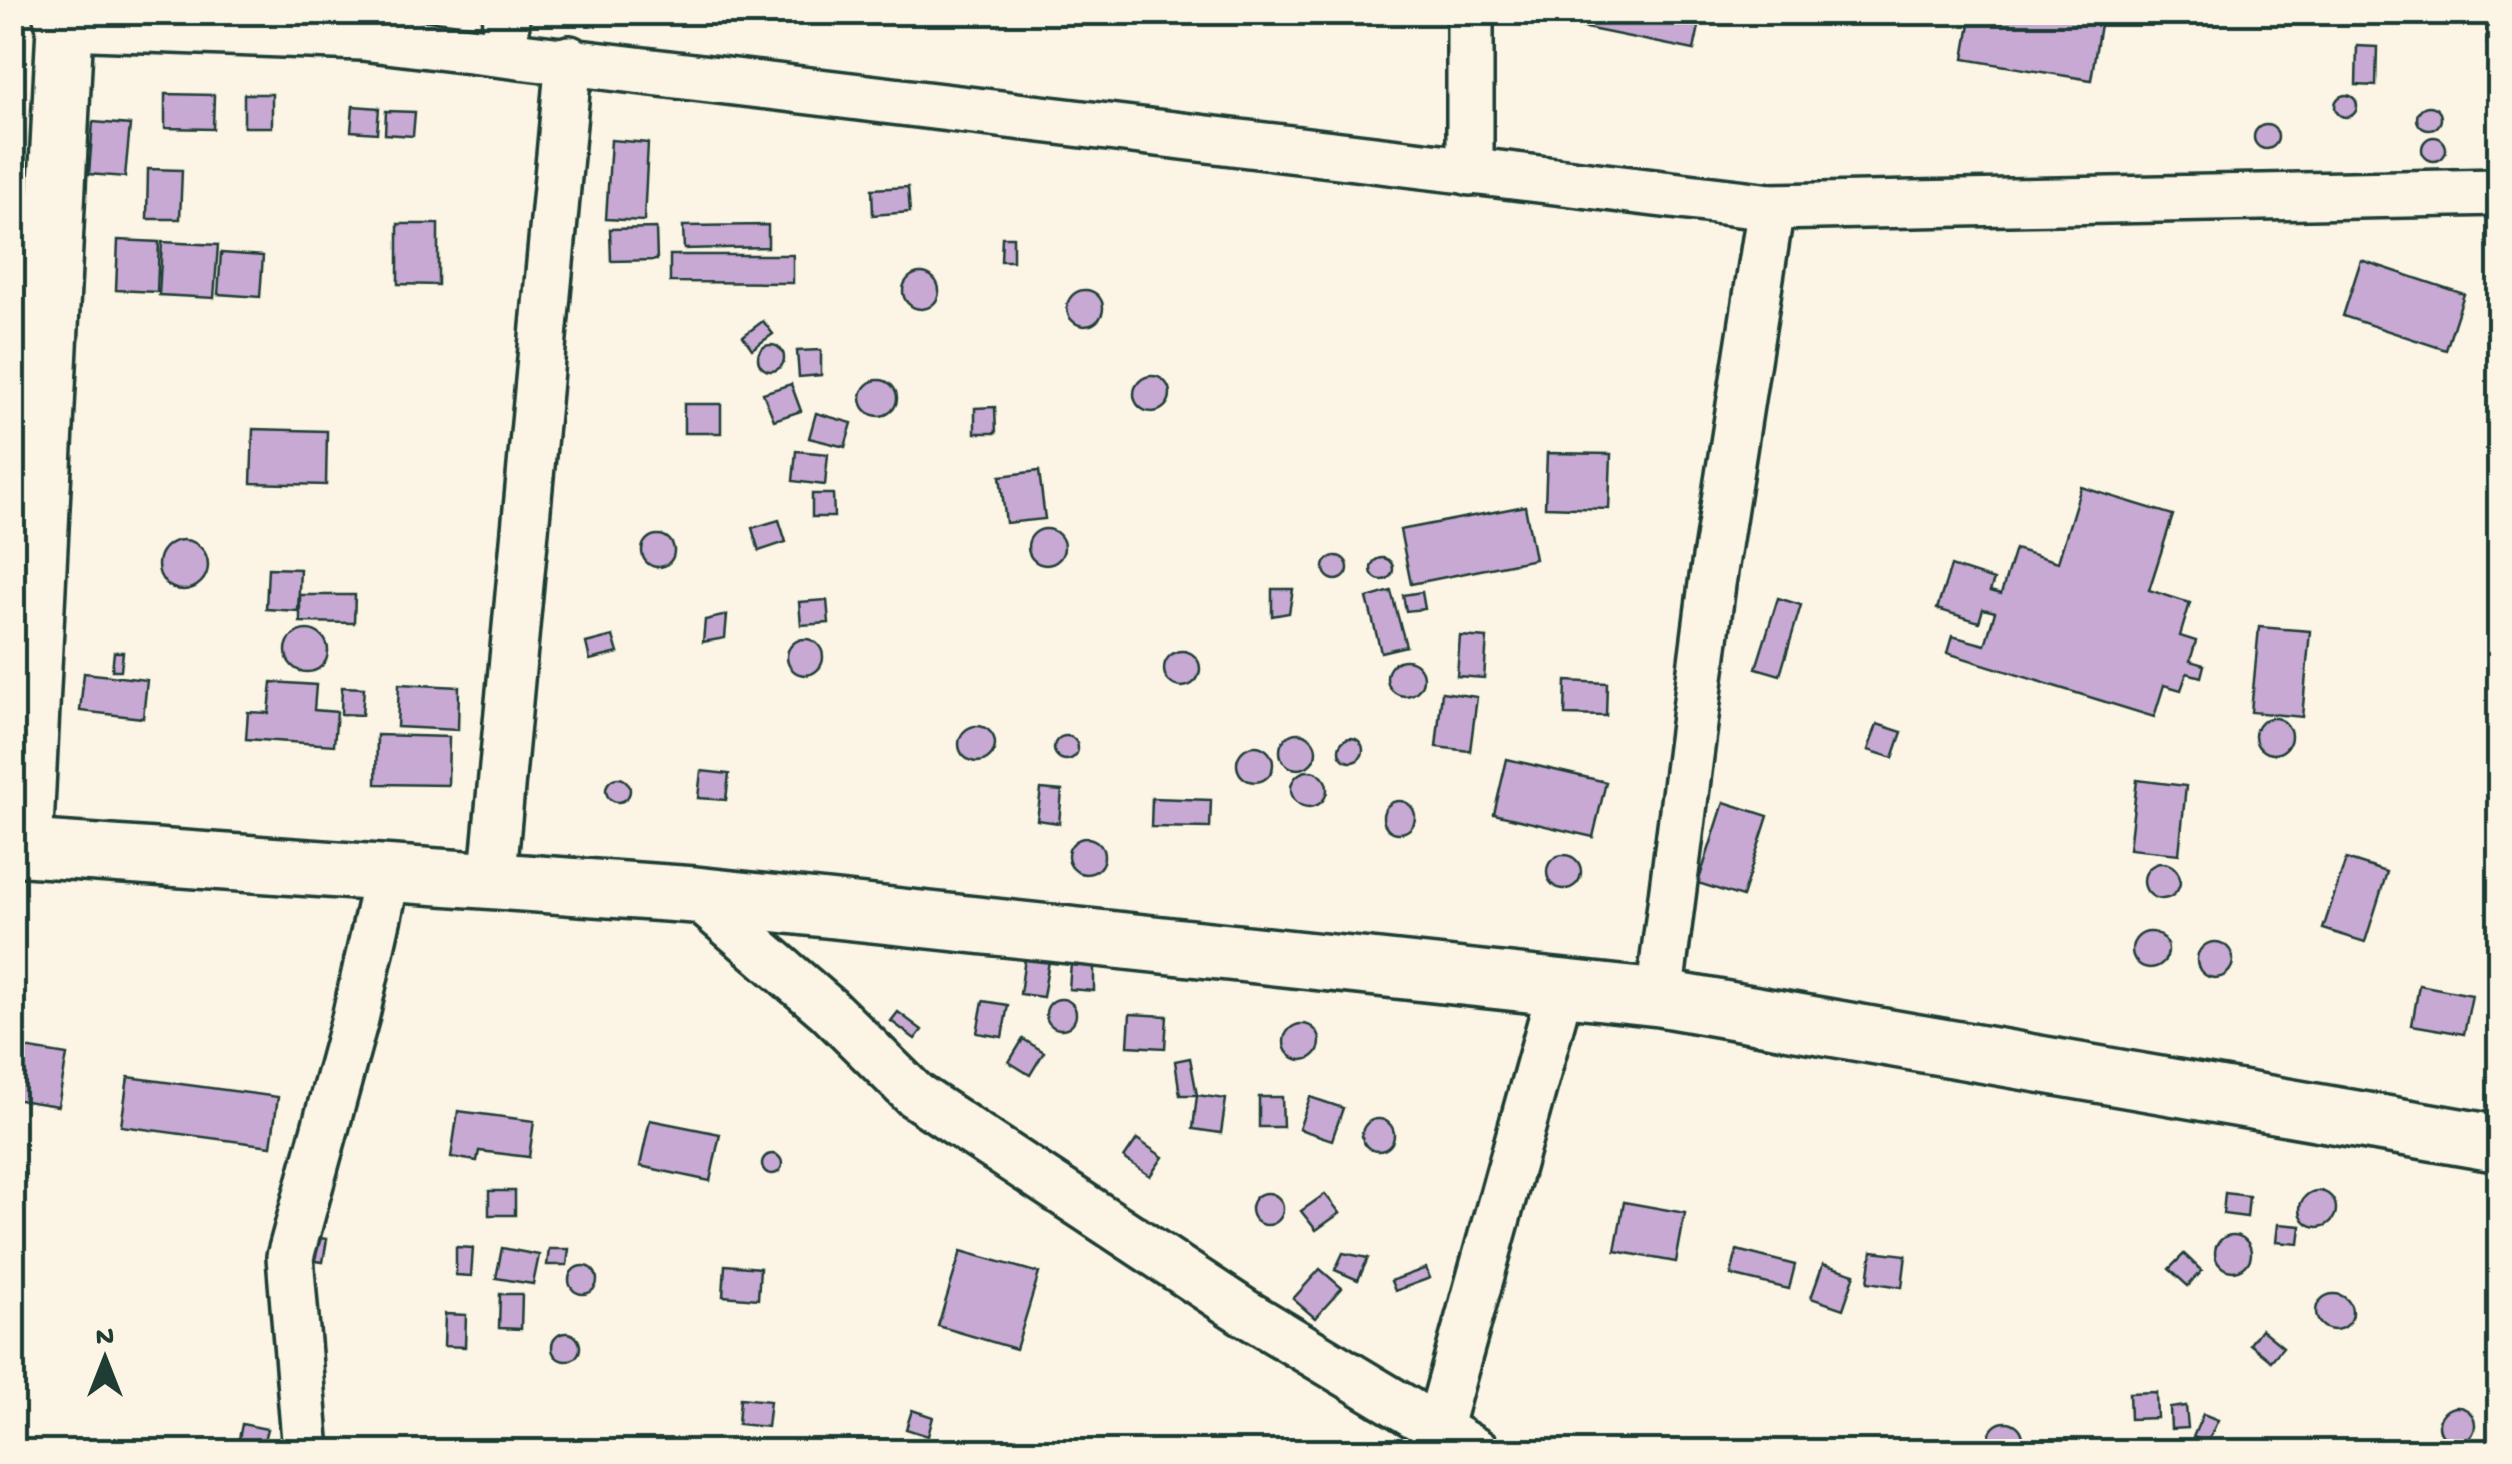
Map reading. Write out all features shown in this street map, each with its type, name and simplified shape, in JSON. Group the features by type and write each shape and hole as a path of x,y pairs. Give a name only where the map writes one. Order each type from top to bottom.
{"main road":[{"path":"63,19 18,847 492,884 694,895 1659,998 2500,1144"}],"street":[{"path":"1470,12 1470,172"},
{"path":"63,19 361,24 506,33 569,59 1772,207 2500,192"},
{"path":"492,884 569,59"},
{"path":"1659,998 1712,584 1772,207"},
{"path":"306,1452 290,1257 355,1019 387,876"},
{"path":"694,895 828,1009 914,1096 1433,1439 1477,1452"},
{"path":"1433,1439 1561,987"}],"building":[{"path":"1563,12 1702,12 1694,50 1561,23"},
{"path":"1972,12 2102,12 2091,80 1964,59"},
{"path":"2488,14 2500,15 2500,45 2487,44"},
{"path":"2357,46 2377,47 2376,86 2356,85"},
{"path":"165,94 214,95 213,129 165,128"},
{"path":"244,94 272,94 272,127 244,127"},
{"path":"2346,95 2354,98 2354,114 2346,117 2338,114 2335,106 2338,98"},
{"path":"353,106 379,108 377,133 351,131"},
{"path":"2429,106 2438,109 2438,127 2429,130 2420,127 2417,118 2420,109"},
{"path":"386,111 415,112 413,136 385,134"},
{"path":"93,122 130,125 125,177 89,174"},
{"path":"2266,125 2275,128 2275,146 2266,149 2257,146 2254,137 2257,128"},
{"path":"2434,137 2443,140 2443,158 2434,161 2425,158 2422,149 2425,140"},
{"path":"611,140 648,143 644,221 606,219"},
{"path":"148,169 182,170 180,219 147,219"},
{"path":"908,187 910,212 873,215 872,189"},
{"path":"398,224 438,224 438,285 398,284"},
{"path":"768,225 768,247 684,249 683,226"},
{"path":"656,228 657,260 611,261 610,229"},
{"path":"1002,237 1013,237 1013,261 1001,261"},
{"path":"118,240 159,242 157,292 116,290"},
{"path":"162,242 218,245 214,298 159,295"},
{"path":"221,253 263,256 260,297 218,294"},
{"path":"670,255 793,255 793,283 670,282"},
{"path":"2361,260 2464,294 2446,350 2343,316"},
{"path":"921,273 934,278 939,291 934,304 921,309 908,304 903,291 908,278"},
{"path":"1085,290 1098,295 1103,308 1098,321 1085,326 1072,321 1067,308 1072,295"},
{"path":"763,321 773,334 752,349 743,336"},
{"path":"771,345 780,349 784,358 780,367 771,371 762,367 758,358 762,349"},
{"path":"821,350 821,375 799,377 797,351"},
{"path":"1152,376 1165,381 1170,394 1165,407 1152,412 1139,407 1134,394 1139,381"},
{"path":"879,380 892,385 897,398 892,411 879,416 866,411 861,398 866,385"},
{"path":"791,384 801,411 774,420 763,393"},
{"path":"684,404 721,404 721,433 684,433"},
{"path":"995,407 996,433 975,433 975,408"},
{"path":"816,413 852,423 845,447 809,438"},
{"path":"253,429 327,431 326,485 251,483"},
{"path":"796,451 828,454 825,485 793,481"},
{"path":"1547,453 1611,454 1609,509 1545,507"},
{"path":"1039,471 1045,519 1006,523 1000,476"},
{"path":"2081,487 2173,515 2149,590 2190,603 2180,636 2196,641 2190,661 2204,665 2201,677 2187,673 2181,690 2164,685 2154,717 1947,653 1952,636 1985,645 1995,612 1983,609 1979,622 1937,609 1951,566 1994,580 1990,591 2001,594 2015,549 2058,562"},
{"path":"812,494 833,494 834,517 812,517"},
{"path":"1525,506 1535,559 1411,584 1400,530"},
{"path":"779,520 786,542 759,551 752,528"},
{"path":"1046,529 1059,534 1064,547 1059,560 1046,565 1033,560 1028,547 1033,534"},
{"path":"658,535 669,540 674,551 669,562 658,567 647,562 642,551 647,540"},
{"path":"183,540 200,548 208,565 200,582 183,590 166,582 158,565 166,548"},
{"path":"1336,556 1345,559 1345,577 1336,580 1327,577 1324,568 1327,559"},
{"path":"1382,558 1390,561 1390,577 1382,580 1374,577 1371,569 1374,561"},
{"path":"268,568 300,569 298,611 266,609"},
{"path":"1272,589 1293,589 1289,613 1272,616"},
{"path":"1391,591 1406,646 1381,652 1367,598"},
{"path":"1422,592 1425,609 1406,611 1403,595"},
{"path":"300,595 355,595 354,623 300,622"},
{"path":"1778,598 1801,605 1780,675 1756,668"},
{"path":"827,600 829,623 801,625 799,602"},
{"path":"727,615 725,638 703,642 705,620"},
{"path":"2259,627 2310,631 2302,717 2251,712"},
{"path":"307,630 322,636 328,651 322,666 307,672 292,666 286,651 292,636"},
{"path":"613,636 618,653 590,660 586,643"},
{"path":"1460,636 1487,638 1484,678 1457,676"},
{"path":"805,639 818,644 823,657 818,670 805,675 792,670 787,657 792,644"},
{"path":"1182,651 1195,656 1200,669 1195,682 1182,687 1169,682 1164,669 1169,656"},
{"path":"114,652 123,652 121,670 112,670"},
{"path":"1405,660 1418,665 1423,678 1418,691 1405,696 1392,691 1387,678 1392,665"},
{"path":"84,673 147,680 143,718 80,711"},
{"path":"1566,681 1607,683 1606,716 1565,715"},
{"path":"272,682 316,685 314,710 337,712 334,745 246,739 248,712 269,713"},
{"path":"399,684 459,687 458,730 397,727"},
{"path":"342,687 364,688 362,715 341,714"},
{"path":"1442,692 1477,697 1470,751 1436,747"},
{"path":"2273,718 2286,723 2291,736 2286,749 2273,754 2260,749 2255,736 2260,723"},
{"path":"1877,724 1902,732 1893,758 1868,750"},
{"path":"977,726 990,731 995,744 990,757 977,762 964,757 959,744 964,731"},
{"path":"1298,733 1311,738 1316,751 1311,764 1298,769 1285,764 1280,751 1285,738"},
{"path":"377,735 449,737 448,785 376,784"},
{"path":"1066,736 1078,748 1066,760 1054,748"},
{"path":"1351,738 1360,741 1360,759 1351,762 1342,759 1339,750 1342,741"},
{"path":"1255,746 1268,751 1273,764 1268,777 1255,782 1242,777 1237,764 1242,751"},
{"path":"1507,759 1606,782 1593,837 1494,814"},
{"path":"701,771 729,774 726,800 698,798"},
{"path":"1309,771 1322,776 1327,789 1322,802 1309,807 1296,802 1291,789 1296,776"},
{"path":"618,778 630,790 618,802 606,790"},
{"path":"2137,780 2186,786 2179,854 2129,849"},
{"path":"1041,789 1062,791 1059,823 1037,820"},
{"path":"1152,798 1211,800 1210,828 1151,827"},
{"path":"1399,801 1410,806 1415,817 1410,828 1399,833 1388,828 1383,817 1388,806"},
{"path":"1724,802 1768,816 1742,897 1698,883"},
{"path":"1086,838 1099,843 1104,856 1099,869 1086,874 1073,869 1068,856 1073,843"},
{"path":"1564,855 1576,860 1581,872 1576,884 1564,889 1552,884 1547,872 1552,860"},
{"path":"2346,859 2387,872 2365,942 2323,929"},
{"path":"2162,863 2175,868 2180,881 2175,894 2162,899 2149,894 2144,881 2149,868"},
{"path":"2150,932 2163,937 2168,950 2163,963 2150,968 2137,963 2132,950 2137,937"},
{"path":"2215,942 2228,947 2233,960 2228,973 2215,978 2202,973 2197,960 2202,947"},
{"path":"1025,958 1049,961 1043,997 1020,994"},
{"path":"1071,963 1094,967 1094,991 1069,989"},
{"path":"2419,985 2472,995 2464,1034 2412,1025"},
{"path":"1061,999 1072,1003 1076,1014 1072,1025 1061,1029 1050,1025 1046,1014 1050,1003"},
{"path":"983,1001 1008,1005 1002,1037 977,1033"},
{"path":"898,1012 922,1030 915,1039 891,1021"},
{"path":"1130,1014 1167,1016 1165,1048 1128,1046"},
{"path":"1302,1024 1315,1029 1320,1042 1315,1055 1302,1060 1289,1055 1284,1042 1289,1029"},
{"path":"1023,1039 1044,1052 1030,1075 1009,1062"},
{"path":"12,1046 67,1055 58,1106 12,1099"},
{"path":"1190,1058 1197,1095 1180,1095 1175,1061"},
{"path":"128,1077 278,1097 271,1146 121,1126"},
{"path":"1197,1095 1226,1099 1221,1133 1193,1129"},
{"path":"1259,1097 1282,1097 1283,1127 1259,1127"},
{"path":"1310,1097 1343,1108 1332,1140 1299,1129"},
{"path":"458,1111 534,1121 529,1157 479,1151 477,1161 451,1157"},
{"path":"1378,1119 1389,1124 1394,1135 1389,1146 1378,1151 1367,1146 1362,1135 1367,1124"},
{"path":"650,1120 720,1134 710,1181 640,1166"},
{"path":"1137,1139 1163,1157 1150,1176 1124,1158"},
{"path":"772,1154 782,1164 772,1174 762,1164"},
{"path":"489,1191 515,1191 515,1215 489,1215"},
{"path":"2318,1191 2331,1196 2336,1209 2331,1222 2318,1227 2305,1222 2300,1209 2305,1196"},
{"path":"1267,1193 1278,1198 1283,1209 1278,1220 1267,1225 1256,1220 1251,1209 1256,1198"},
{"path":"2225,1193 2249,1196 2247,1217 2223,1214"},
{"path":"1325,1194 1340,1213 1316,1230 1301,1211"},
{"path":"1624,1202 1685,1213 1676,1262 1615,1251"},
{"path":"2278,1224 2301,1226 2299,1244 2276,1242"},
{"path":"2233,1235 2246,1240 2251,1253 2246,1266 2233,1271 2220,1266 2215,1253 2220,1240"},
{"path":"312,1237 327,1239 323,1262 308,1260"},
{"path":"456,1247 473,1248 471,1276 456,1275"},
{"path":"502,1248 539,1255 533,1284 496,1278"},
{"path":"549,1249 569,1249 567,1265 547,1265"},
{"path":"1737,1250 1795,1265 1789,1289 1731,1275"},
{"path":"961,1251 1039,1273 1016,1349 938,1326"},
{"path":"1872,1251 1906,1255 1902,1287 1868,1282"},
{"path":"1343,1253 1368,1258 1358,1280 1335,1270"},
{"path":"2184,1254 2202,1271 2188,1286 2169,1269"},
{"path":"1823,1264 1855,1274 1843,1309 1811,1298"},
{"path":"725,1265 760,1268 758,1299 723,1296"},
{"path":"583,1266 593,1270 597,1280 593,1290 583,1294 573,1290 569,1280 573,1270"},
{"path":"1426,1268 1430,1278 1395,1291 1391,1281"},
{"path":"1320,1269 1342,1288 1315,1318 1293,1299"},
{"path":"500,1294 522,1294 521,1329 499,1328"},
{"path":"2334,1294 2347,1299 2352,1312 2347,1325 2334,1330 2321,1325 2316,1312 2321,1299"},
{"path":"445,1314 466,1315 465,1347 444,1346"},
{"path":"2261,1329 2283,1347 2271,1361 2250,1344"},
{"path":"566,1333 576,1337 580,1347 576,1357 566,1361 556,1357 552,1347 556,1337"},
{"path":"2156,1392 2157,1418 2130,1419 2129,1393"},
{"path":"740,1398 770,1401 767,1427 738,1424"},
{"path":"2186,1406 2188,1428 2171,1429 2170,1408"},
{"path":"2457,1407 2470,1412 2475,1425 2470,1438 2457,1443 2444,1438 2439,1425 2444,1412"},
{"path":"912,1410 933,1417 928,1436 906,1429"},
{"path":"2203,1414 2218,1420 2207,1443 2193,1437"},
{"path":"2006,1422 2018,1427 2023,1439 2018,1451 2006,1456 1994,1451 1989,1439 1994,1427"},
{"path":"242,1424 267,1429 263,1444 239,1439"},
{"path":"446,1441 458,1452 430,1452 436,1444"},
{"path":"945,1442 958,1442 961,1452 942,1452"}]}
